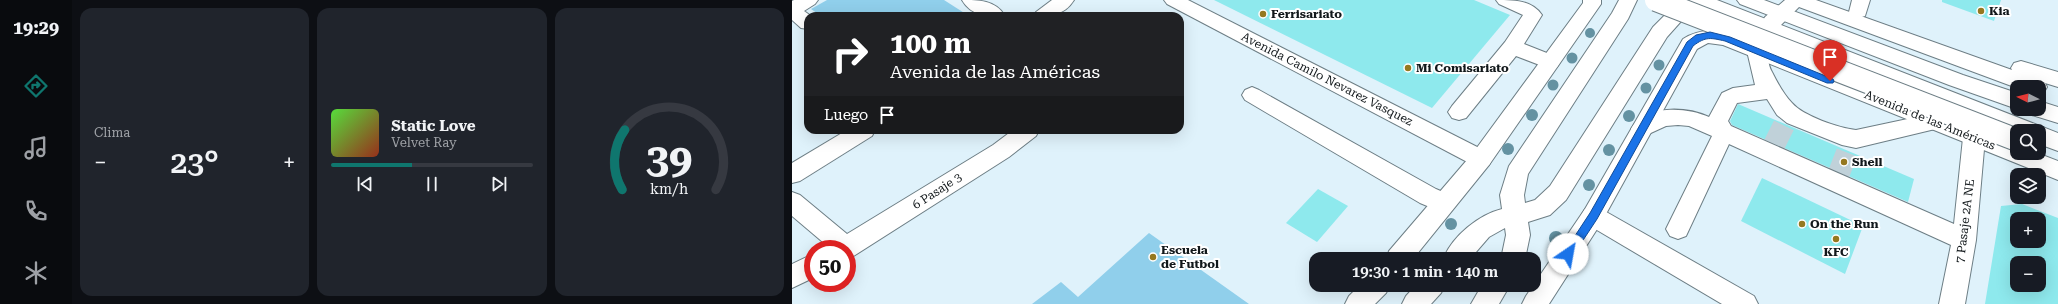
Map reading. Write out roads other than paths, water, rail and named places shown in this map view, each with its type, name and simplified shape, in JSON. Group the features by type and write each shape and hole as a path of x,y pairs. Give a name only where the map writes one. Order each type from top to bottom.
{"main road":[{"path":"804,20 792,10 809,0"},
{"path":"971,0 990,12"},
{"path":"1049,12 1066,0"},
{"path":"1459,112 1512,47 1533,15 1530,11 1505,0"},
{"path":"1404,252 1481,159 1592,4 1592,0"},
{"path":"1514,252 1518,235 1512,195 1517,172 1621,15 1628,0"},
{"name":"Avenida de las Américas","path":"1656,0 2010,137"},
{"path":"1461,252 1481,230 1498,220 1542,208 1558,193 1660,32 1677,14 1699,0 2012,124"},
{"path":"1746,0 2010,98"},
{"path":"1931,122 1852,145 1842,137 1821,128 1794,117 1784,116 1761,72 1757,51 1772,22 1797,0 2019,80"},
{"path":"1827,0 1860,6 2058,80"},
{"name":"Avenida Camilo Nevarez Vasquez","path":"1181,8 1481,159"},
{"name":"Avenida de las Américas","path":"1642,129 1690,44 1699,37 1710,35 1727,39 1931,122 2058,171"},
{"path":"1512,47 1550,62"},
{"path":"1724,132 1717,122 1726,101 1733,96 1760,93 1765,86 1764,76"},
{"path":"2046,90 2058,94"},
{"path":"1252,95 1428,196 1444,203"},
{"path":"2046,111 2058,115"},
{"path":"1535,304 1593,216 1642,129 1656,120 1668,116 1692,118 1724,132 1778,151 1830,174 1964,240"},
{"path":"1678,229 1724,132"},
{"path":"792,174 857,134"},
{"name":"6 Pasaje 3","path":"856,241 988,159 1022,134"},
{"path":"2046,137 2058,142"},
{"name":"7 Pasaje 2A NE","path":"1952,304 1964,240 1974,138"},
{"path":"2046,152 2058,156"},
{"path":"792,202 836,240"},
{"path":"1593,216 1720,298 1745,304"},
{"path":"792,277 804,270"},
{"path":"1358,304 1370,292"},
{"path":"1415,304 1426,292"},
{"path":"1484,304 1492,292"}],"tunnel":[{"path":"1774,145 1785,123"},
{"path":"1839,173 1848,150"}],"place":[{"name":"Kia","path":"1981,11"},
{"name":"Ferrisariato","path":"1263,14"},
{"name":"Mi Comisariato","path":"1408,68"},
{"name":"Shell","path":"1844,162"},
{"name":"On the Run","path":"1802,224"},
{"name":"KFC","path":"1836,239"},
{"name":"Escuela de Futbol","path":"1153,257"}]}
